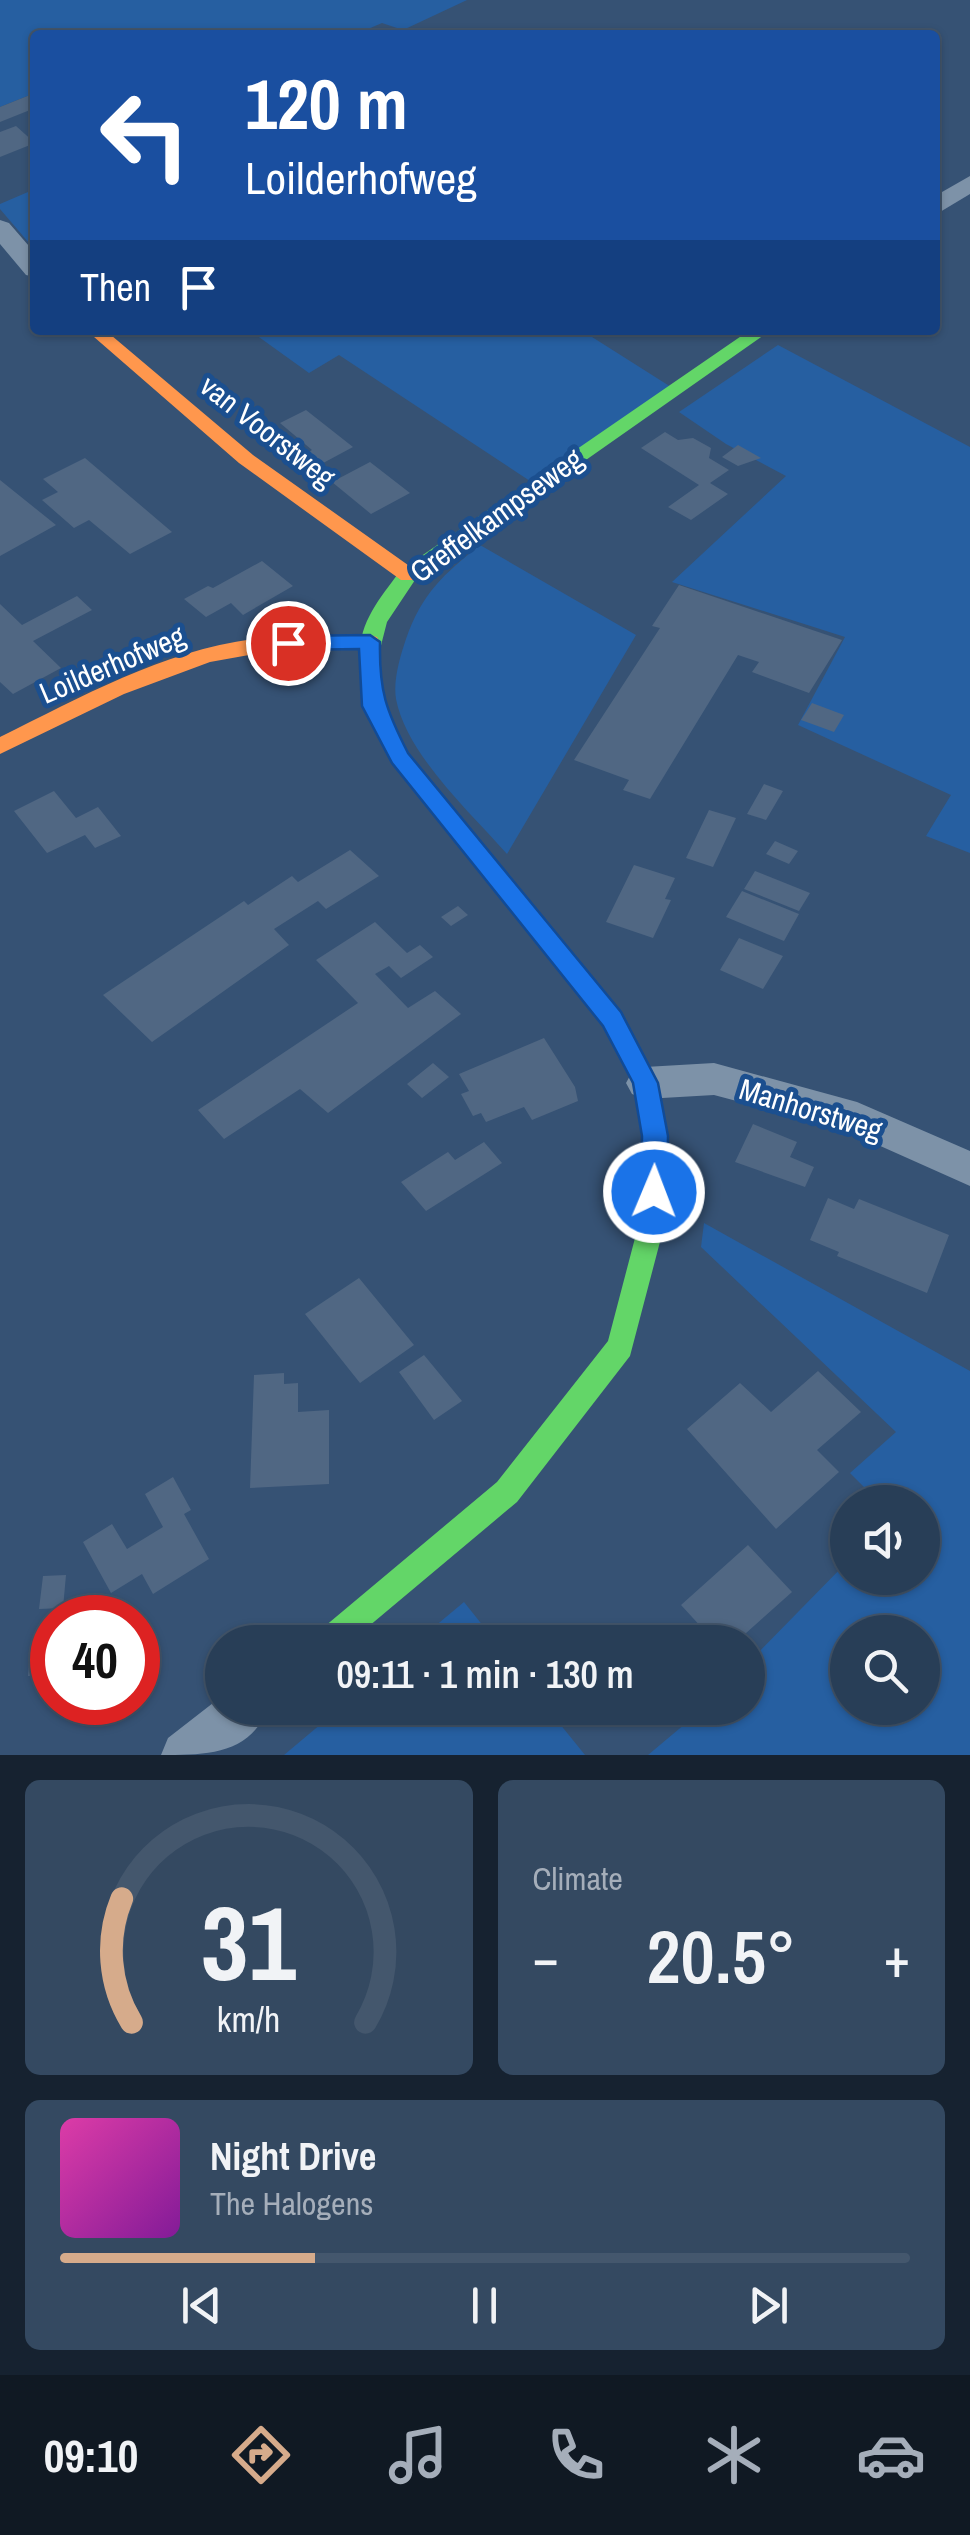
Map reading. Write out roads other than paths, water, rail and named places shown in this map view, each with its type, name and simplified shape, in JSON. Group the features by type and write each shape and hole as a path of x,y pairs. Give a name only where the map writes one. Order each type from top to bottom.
{"street":[{"path":"940,204 970,182"},
{"path":"0,228 30,263"},
{"name":"van Voorstweg","path":"100,335 196,418 356,541 408,575"},
{"name":"Greffelkampseweg","path":"348,1625 507,1492 620,1347 653,1219 655,1136 645,1083 612,1019 400,758 373,706 370,642 381,611 408,575 755,335"},
{"name":"Loilderhofweg","path":"0,746 142,678 225,652 288,643 370,642"},
{"name":"Manhorstweg","path":"645,1083 714,1079 790,1099 857,1118 970,1170"},
{"path":"185,1755 223,1725"}]}
